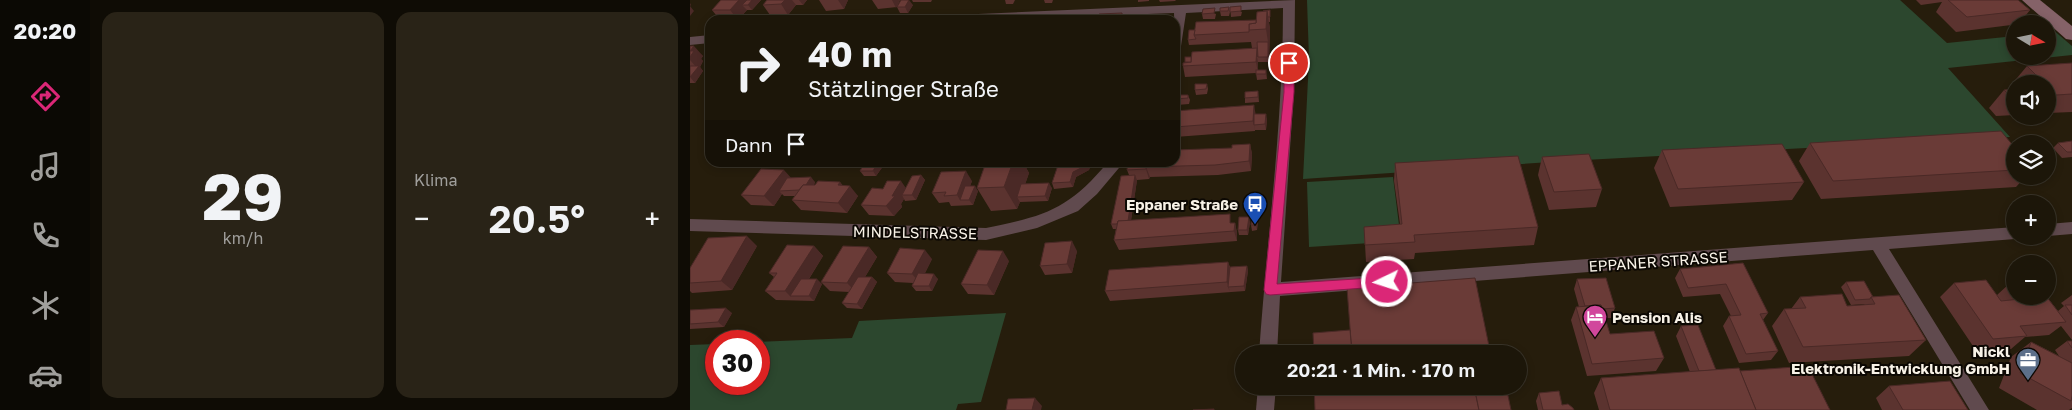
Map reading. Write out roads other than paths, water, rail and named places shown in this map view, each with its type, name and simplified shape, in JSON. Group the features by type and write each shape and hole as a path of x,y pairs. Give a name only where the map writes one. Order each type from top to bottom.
{"main road":[{"path":"2030,0 2072,35"},
{"path":"2046,0 2072,22"}],"street":[{"path":"997,15 1180,10 1289,2 1289,92 1270,290 1268,345"},
{"path":"1179,15 1180,10"},
{"path":"690,40 705,39"},
{"name":"MINDELSTRASSE","path":"690,225 986,234 1032,224 1067,210 1098,186 1113,167"},
{"path":"2056,229 2072,228"},
{"name":"EPPANER STRASSE","path":"1270,290 2006,234"},
{"path":"1878,245 1980,410"},
{"path":"1266,410 1267,395"}],"place":[{"name":"Eppaner Straße","path":"1255,225"},
{"name":"Pension Alis","path":"1595,338"},
{"name":"Nickl Elektronik-Entwicklung GmbH","path":"2028,381"}]}
